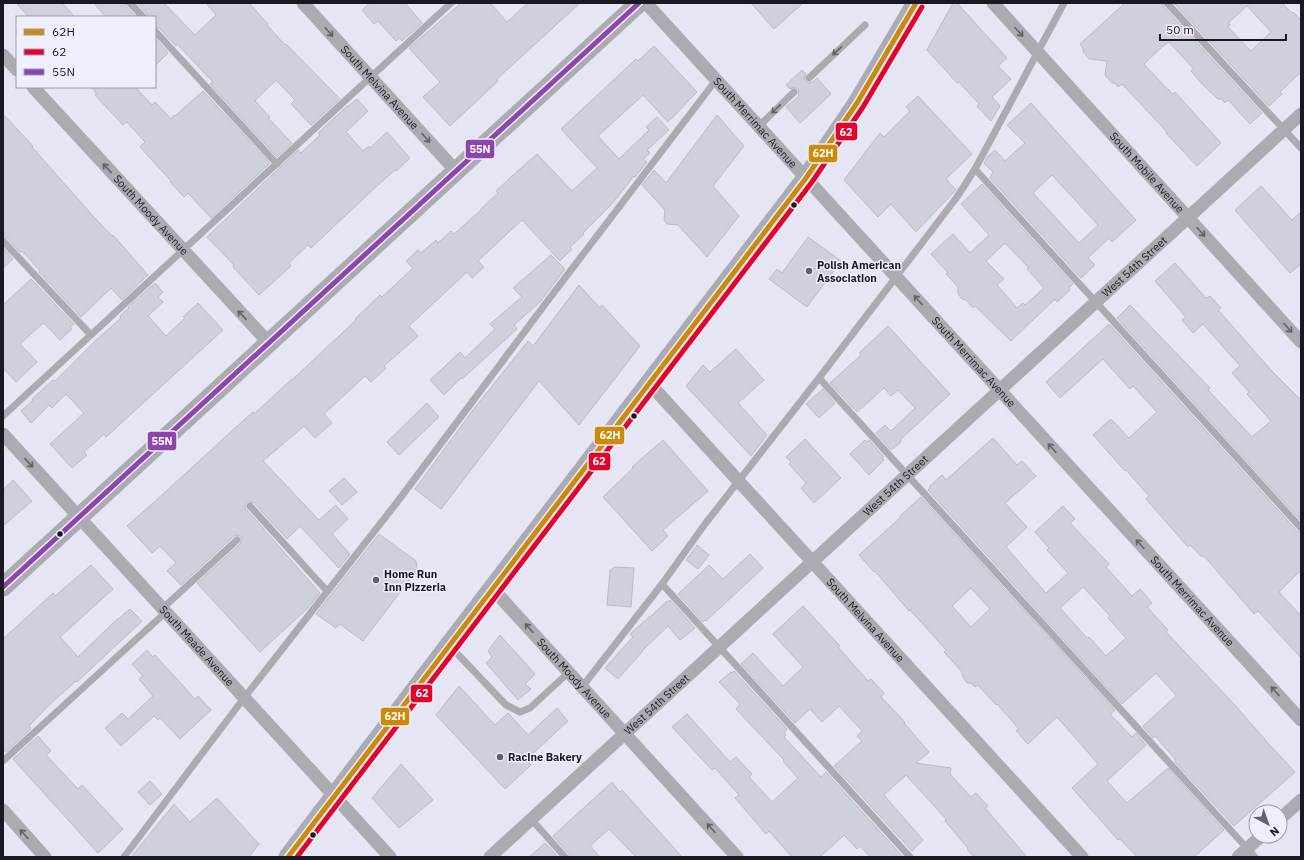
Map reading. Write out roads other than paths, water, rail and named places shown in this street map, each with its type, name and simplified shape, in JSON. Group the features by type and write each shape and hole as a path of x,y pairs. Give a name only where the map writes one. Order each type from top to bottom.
{"main road":[{"path":"3,587 639,3"},
{"path":"288,857 806,178 857,103 916,3"}],"street":[{"name":"South Melvina Avenue","path":"303,3 456,171"},
{"name":"South Merrimac Avenue","path":"646,3 1301,720"},
{"name":"South Mobile Avenue","path":"993,3 1301,342"},
{"path":"3,55 16,69"},
{"name":"South Moody Avenue","path":"34,88 269,343"},
{"name":"West 54th Street","path":"490,857 1301,114"},
{"name":"South Melvina Avenue","path":"649,383 1082,857"},
{"name":"South Meade Avenue","path":"3,434 390,857"},
{"name":"South Moody Avenue","path":"492,588 737,857"},
{"path":"1288,812 1301,800"},
{"path":"3,810 46,857"},
{"path":"1247,854 1255,844"}],"lane":[{"path":"130,3 142,16"},
{"path":"3,416 452,3"},
{"path":"582,687 662,584 705,524 740,481 957,197 975,169 1064,3"},
{"path":"1167,3 1301,148"},
{"path":"809,78 865,25"},
{"path":"156,32 277,164"},
{"path":"124,857 244,698 395,504 716,80"},
{"path":"758,126 794,92"},
{"path":"975,169 1301,528"},
{"path":"3,241 91,336"},
{"path":"819,378 907,474 1247,854"},
{"path":"250,506 327,591"},
{"path":"3,761 237,540"},
{"path":"662,584 910,857"},
{"path":"449,645 506,705 520,712 530,708 569,672"},
{"path":"531,819 565,857"}],"place":[{"name":"Polish American Association","path":"809,271"},
{"name":"Home Run Inn Pizzeria","path":"376,580"},
{"name":"Racine Bakery","path":"500,757"}]}
